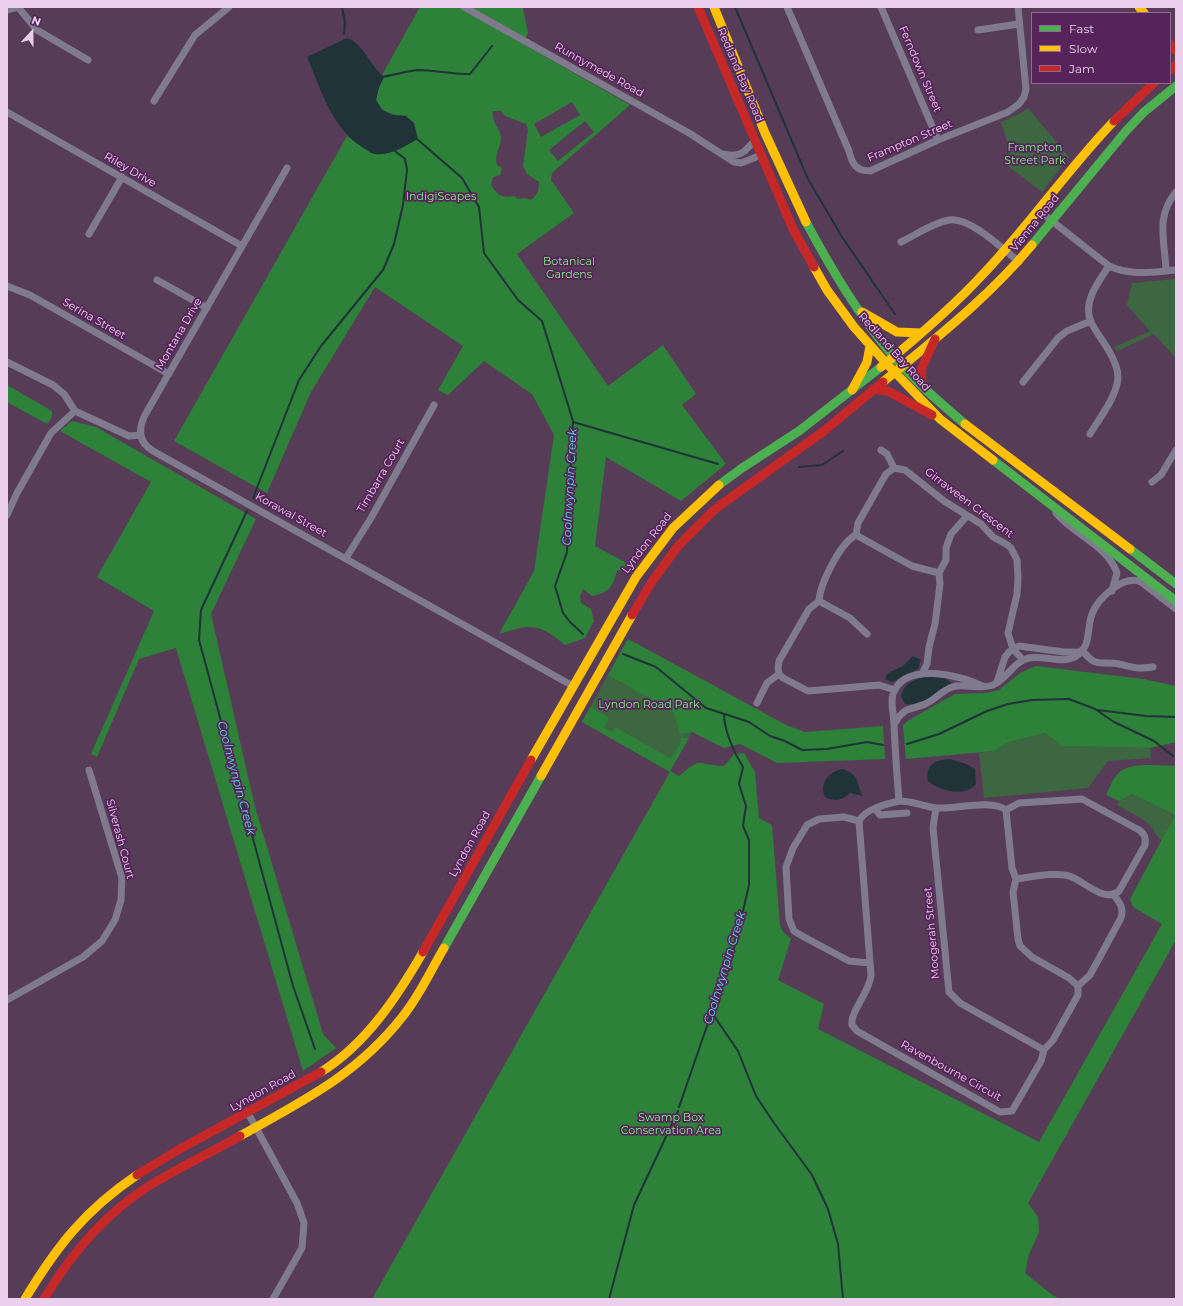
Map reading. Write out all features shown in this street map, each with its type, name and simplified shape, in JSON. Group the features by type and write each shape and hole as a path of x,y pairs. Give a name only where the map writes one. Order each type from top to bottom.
{"main road":[{"name":"Redland Bay Road","path":"698,7 758,148 803,248 828,290 870,346 940,419 1176,601"},
{"name":"Redland Bay Road","path":"714,7 810,231 827,262 873,331 894,356 951,412 1176,584"},
{"name":"Vienna Road","path":"894,356 962,297 1005,251 1099,136 1123,111 1153,84"},
{"name":"Vienna Road","path":"902,364 935,340 990,291 1019,262 1126,131 1144,112 1176,86"},
{"path":"758,148 771,143"},
{"path":"858,310 894,332 909,335 921,333"},
{"path":"922,384 921,370 935,340"},
{"path":"852,390 867,362 870,346"},
{"name":"Lyndon Road","path":"25,1299 58,1247 74,1227 101,1201 149,1167 325,1070 354,1045 376,1023 394,1001 406,982 638,573 659,544 684,516 734,474 796,433 894,356"},
{"path":"44,1299 61,1270 86,1238 123,1204 149,1186 256,1128 320,1091 349,1071 377,1047 404,1015 430,972 644,593 683,541 727,499 806,446 902,364"},
{"path":"873,389 888,391 922,411 940,419"},
{"path":"573,686 587,694"}],"street":[{"path":"7,10 18,7 37,30 88,60"},
{"path":"154,101 195,35 229,7"},
{"name":"Runnymede Road","path":"464,7 689,133 734,162 741,163 758,148"},
{"name":"Frampton Street","path":"787,7 855,167 862,171 870,171 938,140 1008,112 1019,104 1024,97 1026,88 1018,7"},
{"name":"Ferndown Street","path":"881,7 938,140"},
{"path":"978,30 1019,24"},
{"path":"1024,59 1031,57"},
{"name":"Riley Drive","path":"7,112 242,246"},
{"name":"Runnymede Road","path":"721,153 737,156 745,151 758,148"},
{"name":"Montana Drive","path":"140,435 141,425 145,415 287,168"},
{"path":"89,234 122,177"},
{"path":"1166,271 1162,219 1168,202 1176,192"},
{"path":"1038,210 1109,266 1121,271 1132,273 1176,270"},
{"path":"901,242 941,222 960,220 973,227 1019,262"},
{"path":"1090,434 1115,390 1118,376 1115,361 1091,321 1089,303 1097,284 1109,266"},
{"path":"157,280 207,308"},
{"name":"Serina Street","path":"7,286 30,296 169,374"},
{"path":"1023,382 1058,338 1068,331 1091,321"},
{"path":"7,362 53,385 64,394 75,411 129,436 140,435"},
{"name":"Timbarra Court","path":"346,558 374,512 434,405"},
{"path":"7,515 17,492 50,433 75,411"},
{"name":"Korawal Street","path":"140,435 144,444 149,448 573,686"},
{"path":"881,450 887,454 894,468 886,474 858,523 856,535 846,542 822,586 819,601 809,609 779,661 779,674 783,678 808,691 879,685 895,690"},
{"path":"1152,482 1161,475 1176,450"},
{"name":"Girraween Crescent","path":"894,468 906,470 967,516 981,524 993,537 1006,544 1014,553 1017,560 1017,594 1008,633 1013,649 1023,660"},
{"path":"1046,501 1063,522 1111,559 1117,573 1112,591"},
{"path":"922,674 927,664 940,584 939,573 946,560 946,548 951,534 967,516"},
{"path":"856,535 912,566 939,573"},
{"path":"894,723 905,711 926,704 954,686 975,688 996,683 1023,660 1037,657 1071,659 1081,651 1088,640 1090,622 1095,608 1112,591 1126,581 1136,580 1176,609"},
{"path":"819,601 850,618 867,634"},
{"path":"996,683 1005,657 1013,649 1019,646 1029,646 1064,652 1081,651 1096,663 1119,664 1139,669 1153,667"},
{"path":"927,664 934,673"},
{"path":"898,801 892,706 895,690 902,682 922,674 934,673 974,682 982,686"},
{"path":"757,703 767,683 779,674"},
{"path":"892,706 905,711"},
{"name":"Silverash Court","path":"7,1000 83,957 102,941 115,920 121,900 122,878 89,770"},
{"path":"1006,810 1019,803 1082,799 1144,833 1146,840 1145,845 1119,891 1114,895 1105,895 1073,877 1062,874 1016,879"},
{"path":"870,963 848,961 804,938 794,931 789,920 786,867 793,848 807,825 819,819 844,817 858,821 861,817 875,809 888,803 898,801 916,802 936,808 995,805 1006,810"},
{"name":"Moogerah Street","path":"936,808 933,828 949,992 960,1003 1044,1050"},
{"path":"875,809 880,814 907,814"},
{"path":"1006,810 1012,868 1016,879 1014,892 1018,939 1020,946 1032,957 1068,978 1078,986 1090,975 1121,918 1123,912 1114,895"},
{"name":"Ravenbourne Circuit","path":"858,821 870,963 870,982 852,1019 854,1028 1000,1112 1012,1111 1016,1107 1041,1061 1044,1050 1053,1040 1078,995 1078,986"},
{"path":"248,1113 297,1202 304,1223 302,1248 273,1299"}],"green space":[{"name":"IndigiScapes","path":"420,7 521,7 523,8 528,33 523,44 630,105 552,173 551,180 574,213 517,254 608,386 663,345 696,394 682,405 726,464 681,501 606,457 595,546 630,565 617,571 614,582 607,591 592,596 583,589 580,596 581,603 591,609 594,621 585,638 565,645 548,632 534,627 519,628 499,634 534,571 554,435 532,394 484,361 448,395 438,390 463,346 375,287 311,392 267,493 174,441 347,136 357,143 406,116 396,115 385,111 376,100 379,87 384,77 382,75","holes":["572,102 580,115 541,137 534,124","493,111 501,111 505,116 526,124 528,130 523,166 527,174 539,182 538,192 531,200 525,198 518,199 514,196 503,196 496,192 491,185 493,177 500,175 502,168 497,165 496,161 501,137","585,121 594,132 558,161 549,150"]},
{"name":"Frampton Street Park","path":"1028,108 1069,157 1042,192 1004,163 1010,149 1001,122 1021,113"},
{"path":"1176,279 1176,354 1174,356 1154,334 1117,351 1115,347 1150,331 1127,305 1132,283"},
{"path":"7,385 52,411 52,417 47,424 7,402"},
{"path":"72,421 96,427 256,519 211,614 255,807 323,1034 336,1048 303,1071 176,648 139,659 97,757 91,754 154,611 97,577 151,482 60,431"},
{"name":"Lyndon Road Park","path":"628,639 717,687 670,771 582,722"},
{"path":"628,639 786,725 805,732 883,726 885,759 777,763 740,744 724,748 692,732 680,734 673,711 608,675"},
{"path":"1036,666 1143,679 1176,686 1176,742 1150,748 1062,746 1045,733 1009,742 994,751 906,759 903,725 909,720 955,694 985,693 999,690 1020,673"},
{"name":"Swamp Box Conservation Area","path":"590,707 609,718 604,728 612,732 615,727 671,759 681,742 681,738 689,738 670,771 679,776 692,765 697,763 724,766 734,754 744,753 755,772 759,818 772,825 780,925 783,932 791,939 778,980 824,1004 818,1029 1039,1142 1162,924 1133,907 1130,899 1175,815 1132,794 1119,801 1106,795 1116,776 1126,768 1140,765 1176,766 1176,940 1028,1203 1038,1217 1039,1232 1029,1254 1025,1273 1051,1294 1060,1299 372,1299 670,772 582,722"},
{"path":"1045,733 1062,746 1150,748 1151,758 1108,761 1088,788 984,798 979,753 994,751 1009,742"},
{"path":"1132,794 1175,815 1162,840 1158,837 1149,824 1117,805 1119,801"}],"shaded area":[{"path":"347,38 358,45 384,77 379,87 376,100 382,110 393,115 406,116 414,123 418,139 392,152 373,154 351,139 342,129 322,94 307,57"},
{"path":"913,656 921,660 918,669 892,682 885,679 888,673 903,666"},
{"path":"929,676 946,679 952,683 924,701 905,704 901,696 905,687 919,678"},
{"path":"950,759 966,764 975,769 976,784 966,791 952,792 939,788 928,781 928,771 933,764 940,760"},
{"path":"843,769 853,774 863,796 850,793 844,798 838,800 832,800 825,797 823,787 826,778 833,772"}],"waterway":[{"name":"Coolnwynpin Creek","path":"342,7 345,23 344,34"},
{"path":"735,7 808,179 842,237 895,314"},
{"path":"382,77 418,70 470,74 492,46"},
{"name":"Coolnwynpin Creek","path":"417,139 462,178 479,207 484,253 518,300 542,321 573,421 567,552 555,586 563,613 583,634"},
{"name":"Coolnwynpin Creek","path":"253,498 299,380 321,346 383,270 394,244 403,205 407,170 405,159 395,151"},
{"path":"573,422 718,464"},
{"path":"799,467 822,465 843,451"},
{"name":"Coolnwynpin Creek","path":"247,511 201,610 199,640 293,986 315,1049"},
{"name":"Coolnwynpin Creek","path":"623,654 656,667 706,708 749,722 770,736 785,741 802,750 827,749 867,742 883,745"},
{"name":"Coolnwynpin Creek","path":"907,744 939,734 987,711 1008,704 1032,700 1069,699 1095,709 1114,722 1154,741 1173,756"},
{"path":"1098,710 1146,716 1176,717"},
{"name":"Coolnwynpin Creek","path":"679,1107 735,945 749,885 749,840 743,826 746,806 739,784 743,767 730,741 724,720 724,714"},
{"path":"712,1013 738,1051 756,1096 812,1175 828,1209 838,1244 843,1299"},
{"name":"Coolnwynpin Creek","path":"609,1299 634,1205 678,1111"}],"traffic: fast":[{"path":"1032,245 1126,131 1144,112 1176,86"},
{"path":"806,222 824,256 876,335 915,380 965,424"},
{"path":"719,485 742,468 799,431 881,367"},
{"path":"993,460 1176,601"},
{"path":"1130,549 1176,584"},
{"path":"444,948 541,776"}],"traffic: slow":[{"path":"714,7 765,133 806,222"},
{"path":"1139,7 1143,12"},
{"path":"881,367 935,321 974,284 1003,253 1081,158 1114,121"},
{"path":"883,382 980,300 1032,245"},
{"path":"814,267 827,290 854,327 886,363 940,419 993,460"},
{"path":"862,312 897,332 921,333"},
{"path":"852,390 867,362 870,346"},
{"path":"965,424 1130,549"},
{"path":"531,760 636,577 673,528 719,485"},
{"path":"541,776 632,615"},
{"path":"240,1136 286,1111 328,1085 367,1054 386,1036 409,1008 444,948"},
{"path":"321,1072 337,1061 366,1034 391,1002 423,952"},
{"path":"25,1299 49,1262 74,1230 102,1202 137,1175"}],"traffic: jam":[{"path":"698,7 793,229 814,267"},
{"path":"1171,45 1176,51"},
{"path":"1171,69 1176,65"},
{"path":"1114,121 1153,84"},
{"path":"922,384 921,370 935,339"},
{"path":"632,615 651,583 678,546 715,509 824,431 883,382"},
{"path":"873,389 888,391 932,415"},
{"path":"423,952 531,760"},
{"path":"137,1175 178,1150 321,1072"},
{"path":"44,1299 54,1282 77,1251 117,1209 160,1179 240,1136"}],"park label":[{"name":"Botanical Gardens","path":"569,268"}]}
